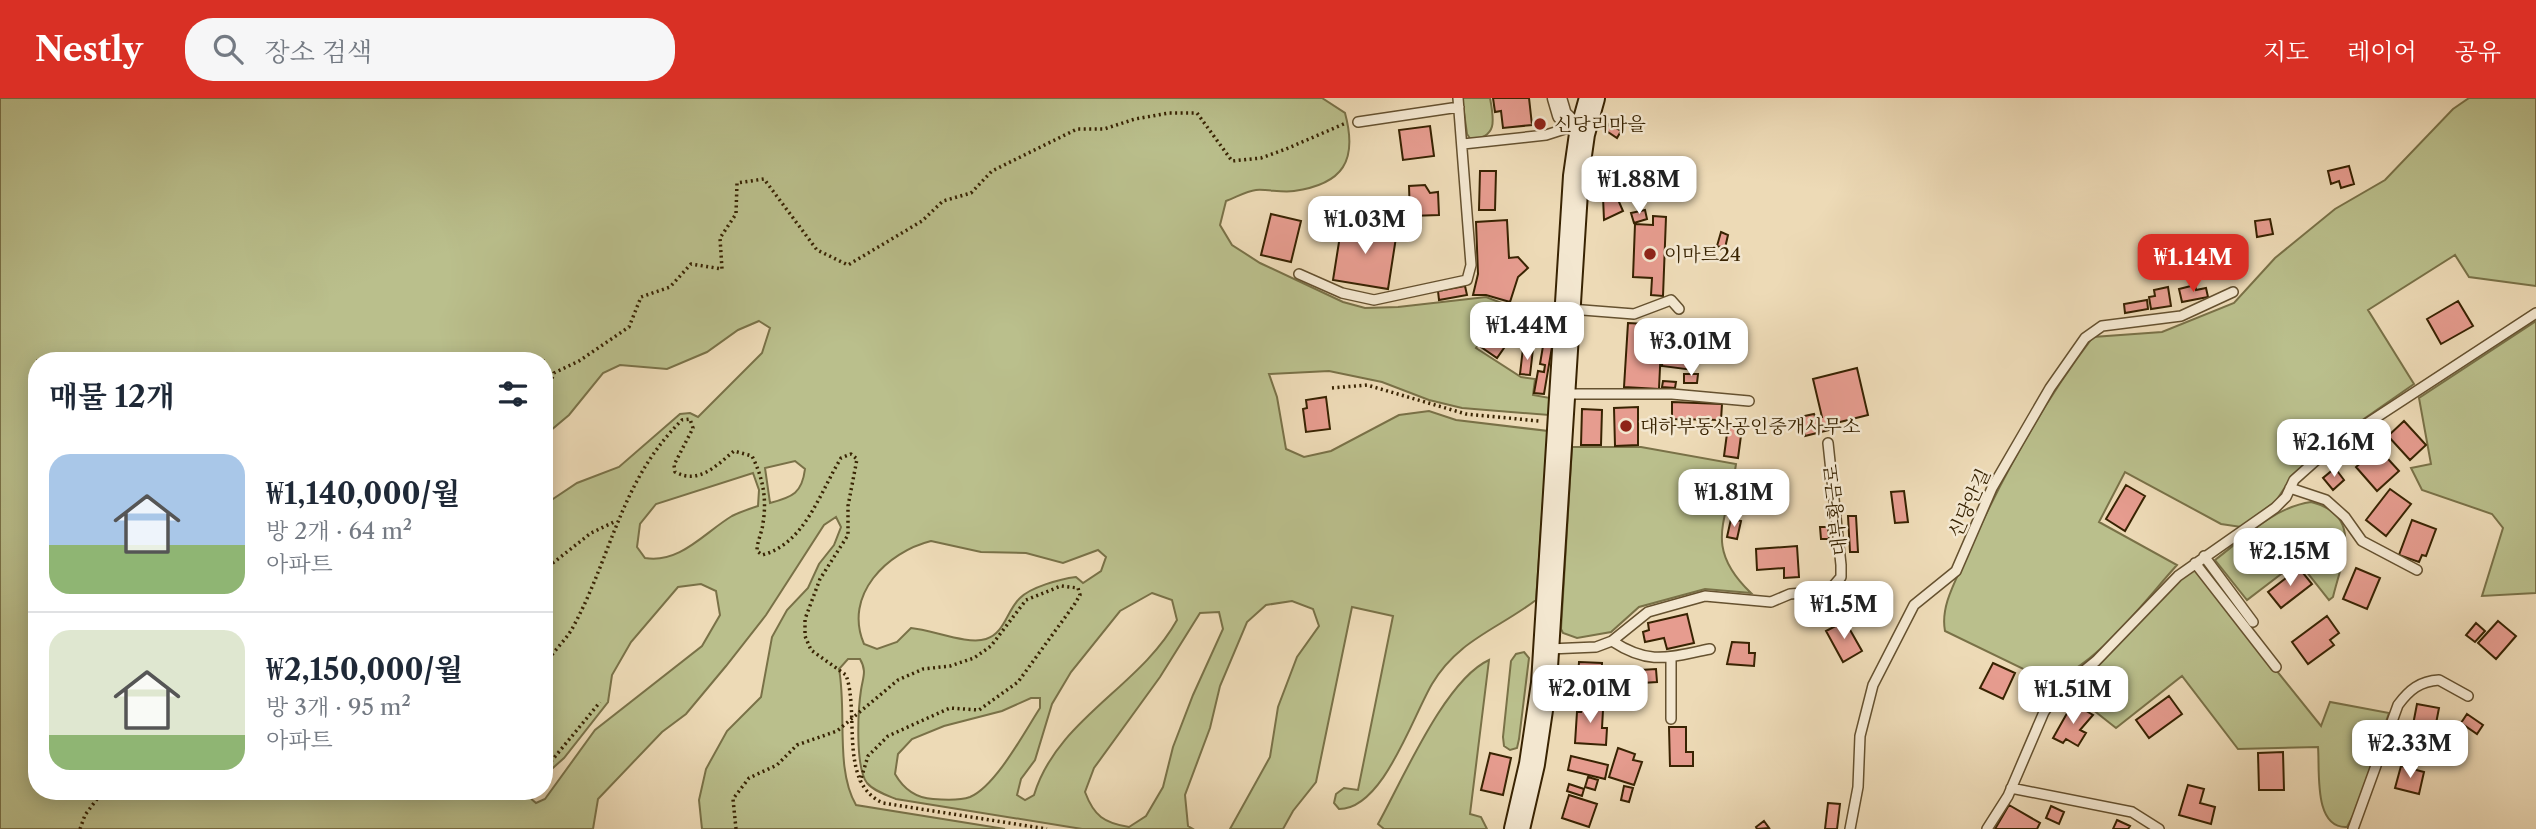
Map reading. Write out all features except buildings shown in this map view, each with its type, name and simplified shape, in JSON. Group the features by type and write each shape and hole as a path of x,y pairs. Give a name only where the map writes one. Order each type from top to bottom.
{"main road":[{"path":"1521,828 1547,649 1564,394 1577,130 1592,98"}],"street":[{"path":"1557,98 1562,115 1577,130"}],"lane":[{"path":"1299,274 1342,293 1374,300 1466,280 1471,265 1459,102 1358,122"},
{"path":"1463,144 1577,130"},
{"name":"신당안길","path":"1850,829 1858,787 1860,736 1873,685 1914,605 1956,571 1992,488 2050,388 2085,338 2102,326 2181,316 2208,306 2233,292"},
{"path":"1568,309 1634,314 1671,300 1679,309"},
{"path":"1987,829 2011,788 2031,737 2058,692 2096,661 2154,599 2204,556 2267,514 2286,497 2290,488 2311,463 2331,447 2536,313"},
{"path":"1564,394 1672,394 1749,401"},
{"name":"대부황금로","path":"1547,649 1596,647 1612,641 1648,612 1678,603 1717,596 1771,603 1790,593 1817,594 1836,586 1841,577 1841,565 1828,443"},
{"path":"2290,488 2326,500 2371,548 2417,570"},
{"path":"2204,556 2253,622"},
{"path":"2195,563 2276,667"},
{"path":"1612,641 1641,657 1657,660 1710,649"},
{"path":"1671,657 1671,719"},
{"path":"2353,829 2398,705 2405,695 2416,686 2440,680 2468,696"},
{"path":"2011,788 2132,811 2159,829"}],"path":[{"path":"553,376 629,327 641,297 670,287 691,264 722,269 720,238 736,214 737,183 764,179 817,250 848,265 922,221 943,201 971,193 992,171 1077,129 1104,129 1135,119 1169,113 1197,113 1232,162 1261,158 1315,139 1341,123 1358,122"},
{"path":"1332,388 1367,385 1466,414 1527,421 1562,421"},
{"path":"553,656 571,629 616,521 648,462 682,419 691,419 693,428 674,465 675,472 682,475 704,474 734,451 752,456 764,488 763,527 757,544 757,551 762,555 772,553 800,529 841,458 851,454 857,459 849,496 848,535 820,579 805,619 805,636 811,650 820,659 846,675 860,783 865,793 883,803 1047,829"},
{"path":"553,563 591,533 616,521"},
{"path":"736,829 733,799 749,778 776,765 797,745 837,731 853,720 866,704 898,680 923,669 950,666 974,657 991,646 1026,600 1061,586 1078,588 1080,595 1018,682 979,710 950,708 888,736 868,756 860,783"},
{"path":"553,759 600,702"},
{"path":"80,829 85,815 96,800"}],"green space":[{"path":"0,98 1322,98 1345,113 1349,144 1343,167 1335,176 1311,188 1289,191 1256,190 1226,201 1220,225 1232,245 1260,263 1343,302 1365,308 1486,297 1507,305 1476,348 1521,377 1535,379 1533,395 1550,398 1549,415 1462,408 1429,400 1382,382 1329,371 1269,374 1277,397 1286,449 1304,457 1331,451 1399,415 1429,411 1456,420 1548,431 1536,600 1466,646 1442,669 1382,778 1369,794 1355,805 1339,809 1334,803 1336,794 1344,788 1358,790 1393,616 1352,607 1316,782 1293,811 1283,829 1230,829 1270,757 1278,707 1297,657 1319,626 1313,609 1292,601 1266,605 1247,622 1220,686 1210,728 1185,795 1188,826 1193,829 1082,829 896,799 880,792 867,783 859,752 858,724 863,667 860,659 848,659 839,669 846,775 856,805 1005,829 702,829 699,800 706,769 727,731 761,697 772,637 787,610 808,588 819,564 834,545 841,527 836,517 824,525 766,615 686,714 662,732 598,799 593,829 0,829","holes":["795,461 805,469 802,484 795,493 785,499 770,503 765,468","753,473 759,490 758,506 732,516 681,552 658,559 645,558 637,547 640,524 656,504","931,541 981,552 1026,553 1063,563 1098,550 1106,557 1101,571 1083,583 1076,577 1069,578 1046,584 1025,594 1016,603 998,632 986,639 960,639 911,628 897,642 877,649 864,644 859,626 859,609 864,593 873,578 885,566 915,547","1152,593 1172,600 1177,620 1161,644 1142,665 1061,745 1045,768 1034,795 1025,800 1017,795 1021,779 1035,760 1052,704 1071,672 1120,611","1219,612 1223,629 1173,747 1163,787 1146,816 1129,827 1106,820 1096,813 1085,792 1094,768 1160,677 1200,613","1031,698 1040,698 1040,708 1000,770 990,782 970,797 957,800 921,797 906,788 895,774 898,754 912,739 944,726 1002,711"]},
{"path":"1462,98 1490,98 1493,120 1486,135 1471,140 1467,134"},
{"path":"2469,98 2536,98 2536,286 2469,277 2455,255 2368,310 2414,384 2325,446 2291,478 2276,501 2241,527 2221,524 2125,472 2099,522 2177,565 2100,649 2065,675 2048,681 1945,631 1945,612 1950,592 1994,498 2040,415 2093,337 2162,332 2234,303 2275,258 2335,209 2385,180 2453,109"},
{"path":"2536,321 2536,593 2482,596 2503,528 2492,514 2422,490 2411,468 2431,464 2419,398"},
{"path":"1572,447 1641,447 1736,464 1724,516 1722,546 1736,576 1751,593 1705,589 1639,607 1611,632 1577,638 1563,633 1561,629"},
{"path":"2311,502 2328,508 2338,517 2344,528 2344,554 2333,597 2329,600 2298,561 2247,600 2215,560 2272,517 2297,505"},
{"path":"2195,569 2321,726 2330,702 2389,713 2356,810 2347,827 2336,825 2328,819 2323,809 2318,747 2238,749 2182,676 2116,728 2068,690 2161,596"},
{"path":"1524,652 1529,658 1519,739 1517,748 1510,750 1504,746 1503,737 1511,661 1516,654"},
{"path":"1489,660 1470,814 1481,817 1487,829 1384,829 1378,824 1426,733 1457,688 1473,671"}],"place":[{"name":"신당리마을","path":"1540,124"},
{"name":"이마트24","path":"1650,254"},
{"name":"대하부동산공인중개사무소","path":"1626,426"}]}
